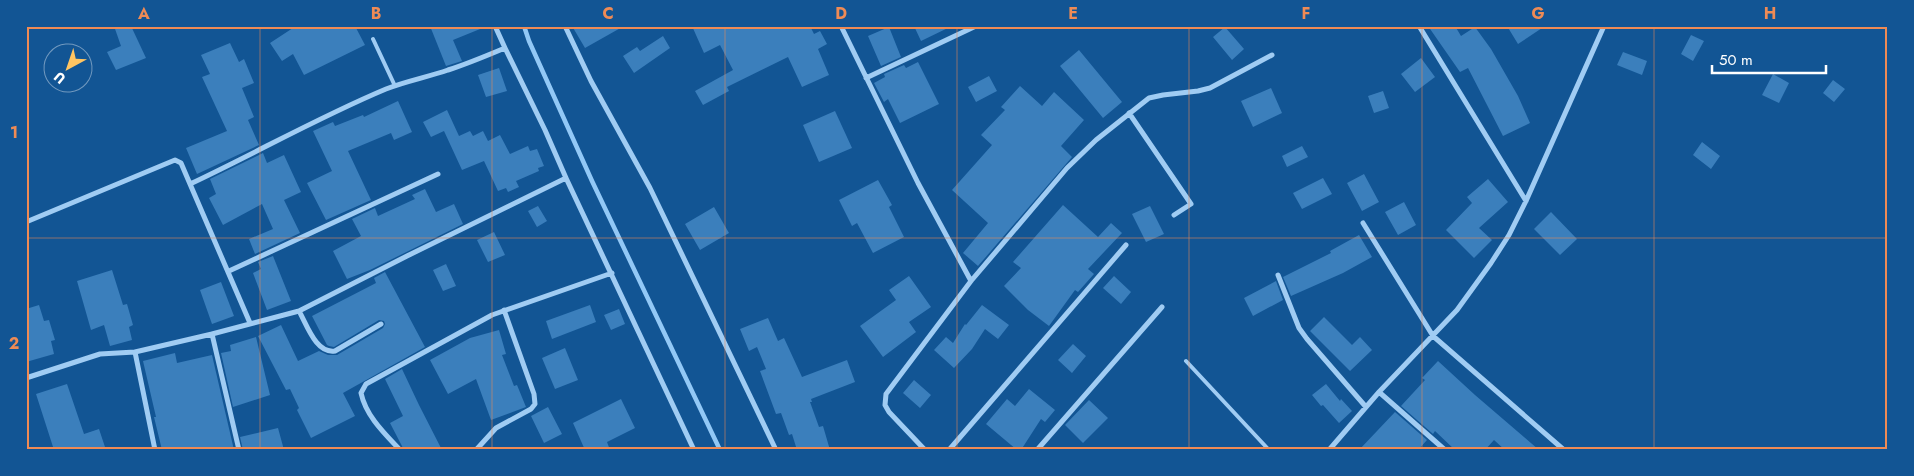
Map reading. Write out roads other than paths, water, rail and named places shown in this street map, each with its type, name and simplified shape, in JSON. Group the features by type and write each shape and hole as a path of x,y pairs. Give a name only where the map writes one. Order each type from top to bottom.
{"street":[{"path":"495,26 694,450"},
{"path":"564,26 591,81 650,188 776,450"},
{"path":"841,26 918,183 971,281"},
{"path":"866,78 976,26"},
{"path":"1418,26 1526,201"},
{"path":"1329,450 1366,407 1457,310 1491,264 1509,235 1526,201 1604,26"},
{"path":"190,184 239,161 320,118 395,86 448,70 505,48"},
{"path":"925,450 889,412 885,405 886,394 971,281 1075,159 1149,98 1198,92 1210,88 1272,55"},
{"path":"1129,113 1191,204 1174,215"},
{"path":"26,222 175,160 181,163 250,323"},
{"path":"229,271 438,174"},
{"path":"26,378 100,354 135,352 299,311 566,178"},
{"path":"1363,223 1433,336 1564,450"},
{"path":"949,450 1126,245"},
{"path":"400,450 378,426 363,400 361,392 370,382 471,325 504,310 612,273"},
{"path":"1278,275 1299,328 1366,407"},
{"path":"1037,450 1162,307"},
{"path":"476,450 496,428 531,409 535,404 534,394 504,310"},
{"path":"299,311 319,345 330,352 335,351 381,324"},
{"path":"212,334 239,450"},
{"path":"135,352 155,450"},
{"path":"1380,392 1445,450"}],"lane":[{"path":"373,39 395,86"},
{"path":"1186,360 1269,450"}],"waterway":[{"path":"524,26 592,181 720,450"}]}
